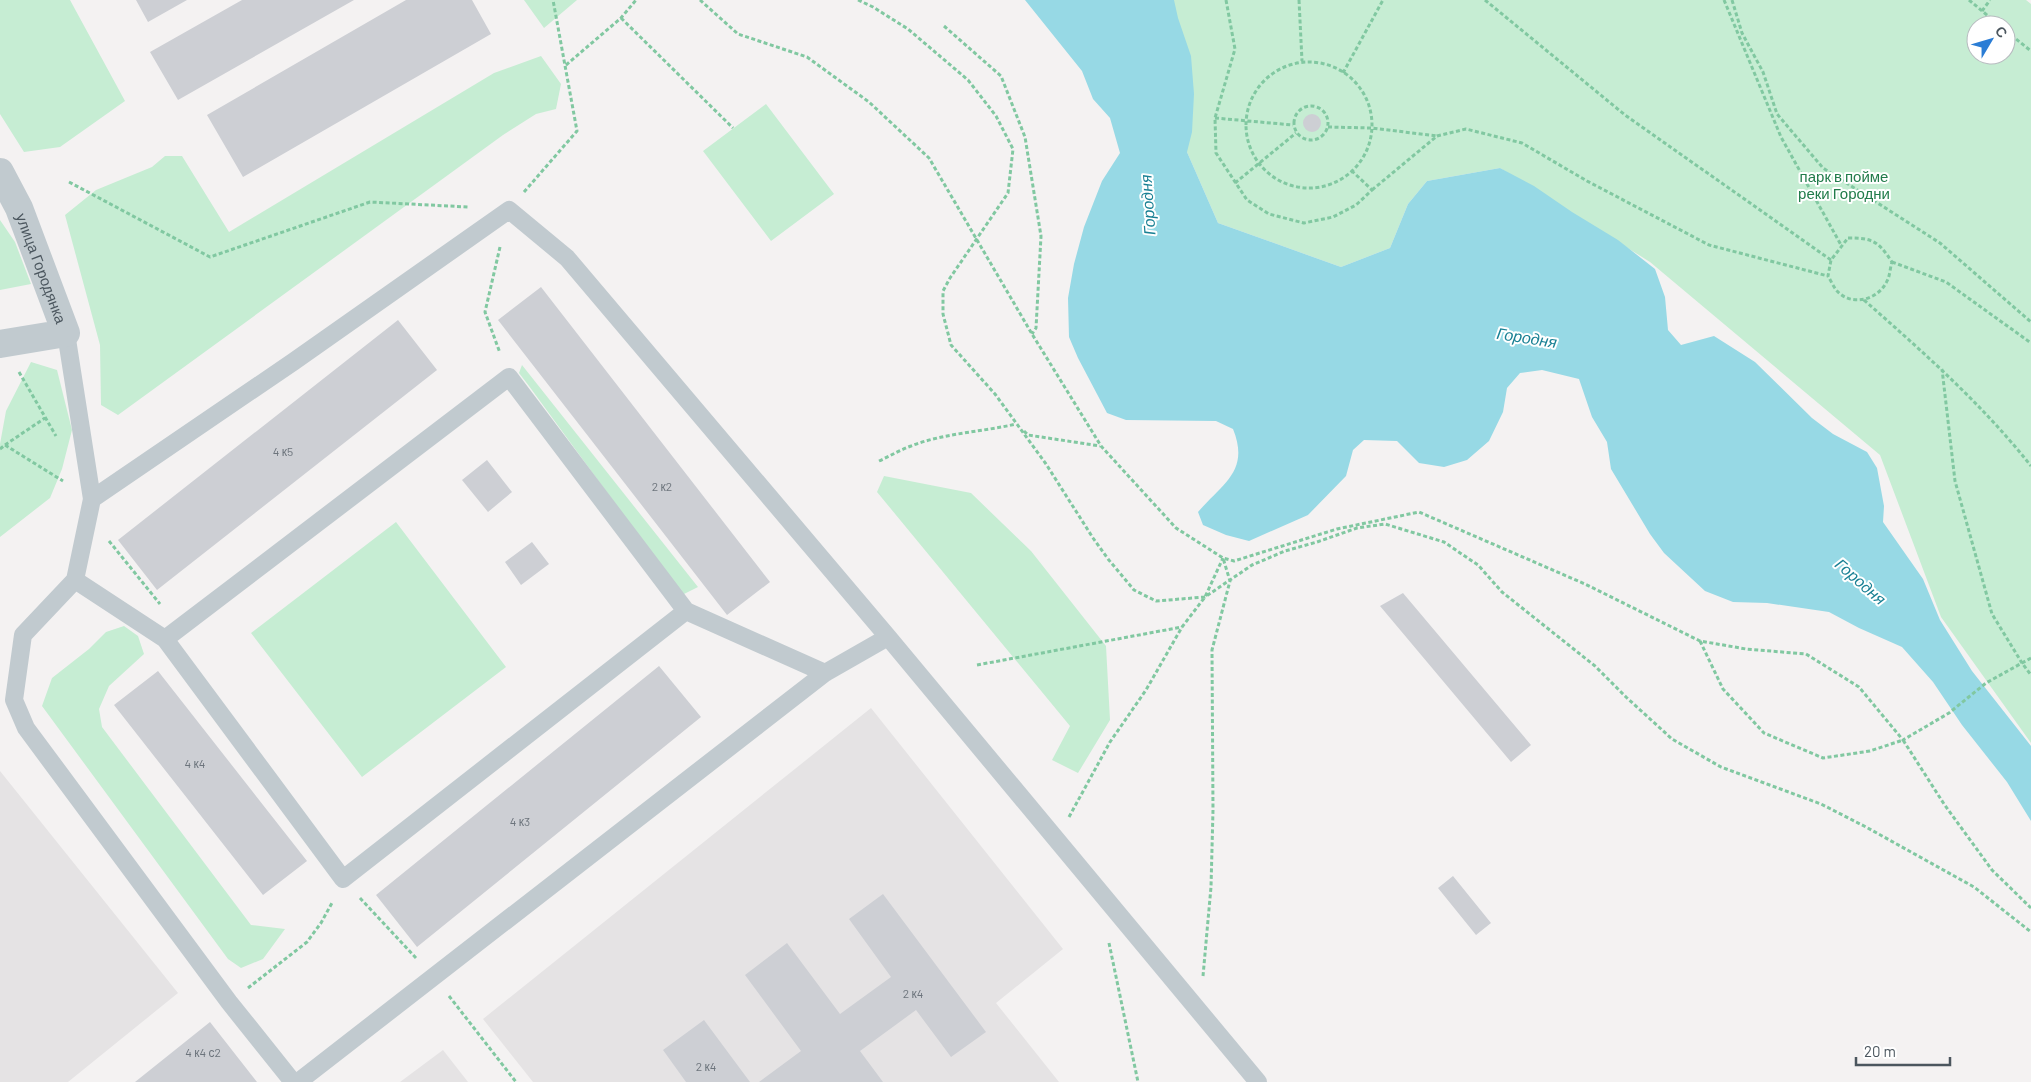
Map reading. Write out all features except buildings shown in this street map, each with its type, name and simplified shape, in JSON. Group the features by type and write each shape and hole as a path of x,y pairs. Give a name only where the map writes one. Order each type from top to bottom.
{"street":[{"name":"улица Городянка","path":"0,172 19,208 66,333 1,344"}],"lane":[{"path":"90,507 509,210 566,258 888,637 1258,1082"},
{"path":"66,333 90,507 75,580 23,635 14,700 26,728 229,1002 293,1082"},
{"path":"165,639 509,377 686,611 825,673"},
{"path":"75,580 165,639 343,880 686,611"},
{"path":"298,1082 825,673 888,637"}],"path":[{"path":"509,377 485,312 509,210 577,131 553,0"},
{"path":"566,65 621,18 636,0"},
{"path":"700,0 738,34 807,57 869,102 929,158 1032,334 1101,446 1176,528 1223,558 1234,561 1337,529 1419,512 1585,584 1700,641 1746,649 1806,654 1859,687 1903,740 1944,804 1992,870 2031,908"},
{"path":"858,0 908,29 968,80 996,116 1013,149 1008,193 942,291 942,314 951,345 995,394 1046,464 1098,545 1134,590 1156,601 1206,597 1252,565 1284,551 1357,528 1385,524 1444,542 1478,565 1502,592 1595,666 1672,739 1721,767 1821,804 1866,828 1974,887 2031,932"},
{"path":"1226,0 1236,49 1215,118 1216,153 1247,200 1269,214 1304,223 1332,217 1356,205 1437,136"},
{"path":"1299,0 1302,61"},
{"path":"1343,73 1383,0"},
{"path":"1484,0 1625,115 1830,260"},
{"path":"1724,0 1781,136 1841,245"},
{"path":"1732,0 1742,33 1763,72 1777,114 1823,168 1940,244 2031,322"},
{"path":"1969,0 1987,15"},
{"path":"1982,11 1990,0"},
{"path":"621,18 733,128"},
{"path":"944,26 1001,76 1026,137 1041,236 1036,328 1032,334"},
{"path":"2016,39 2031,51"},
{"path":"1302,61 1329,64 1343,73 1353,78 1368,101 1372,128 1367,152 1352,172 1330,185 1304,189 1279,181 1258,164 1247,140 1246,113 1256,88 1277,70 1302,61"},
{"path":"1309,106 1318,107 1326,113 1329,121 1328,127 1321,138 1312,141 1303,140 1296,133 1293,125 1295,116 1301,109 1309,106"},
{"path":"1215,118 1293,125"},
{"path":"1328,127 1372,128 1437,136 1466,129 1522,143 1587,181 1709,245 1828,276"},
{"path":"1235,183 1296,133"},
{"path":"1352,172 1372,190"},
{"path":"69,182 210,257 370,202 509,210"},
{"path":"1892,262 1888,280 1880,292 1864,300 1851,300 1838,292 1828,276 1830,260 1848,238 1867,238 1882,248 1892,262 1946,282 2031,343"},
{"path":"1864,300 1942,369 2016,446 2031,466"},
{"path":"1,344 59,442"},
{"path":"1942,369 1955,481 1992,614 2031,675"},
{"path":"0,449 45,418"},
{"path":"1016,424 1028,435 1101,446"},
{"path":"879,461 912,446 950,436 1016,424"},
{"path":"5,445 90,507 180,628"},
{"path":"1056,840 1110,742 1146,690 1182,627 1206,597 1223,558"},
{"path":"1200,1012 1211,887 1213,810 1212,650 1230,581 1223,558"},
{"path":"977,665 1182,627"},
{"path":"1700,641 1723,689 1764,734 1823,758 1870,751 1903,740 1949,712 1986,683 2031,658"},
{"path":"229,1002 307,942 321,923 343,880 433,977 516,1082"},
{"path":"1108,938 1138,1082"}],"shaded area":[{"path":"871,708 1063,949 996,1003 1059,1082 533,1082 483,1019"},
{"path":"0,771 178,993 68,1082 0,1082"},
{"path":"443,1050 468,1082 400,1082"}],"green space":[{"path":"0,0 70,0 125,101 60,147 24,152 0,114"},
{"path":"524,0 577,0 544,28"},
{"name":"парк в пойме реки Городни","path":"1170,0 2026,0 2031,4 2031,743 1941,617 1880,455 1650,262 1500,168 1427,181 1408,204 1390,248 1341,267 1218,223 1187,152"},
{"path":"541,56 561,84 556,109 536,114 503,135 118,415 101,405 100,345 65,215 96,190 152,167 165,156 182,156 229,232 494,73"},
{"path":"766,104 834,194 771,241 703,151"},
{"path":"0,220 15,242 31,284 0,290"},
{"path":"31,362 57,370 72,430 62,469 50,498 0,537 0,444 6,411"},
{"path":"522,365 698,587 682,595 519,373"},
{"path":"884,476 971,493 1031,551 1106,646 1110,720 1078,773 1052,760 1070,726 877,492"},
{"path":"396,522 506,667 362,777 251,633"},
{"path":"124,626 138,636 144,654 109,686 99,709 102,727 251,925 285,929 263,959 241,968 228,959 42,706 52,678 89,649 106,632"}],"water":[{"name":"Городня","path":"1025,0 1174,0 1191,56 1194,94 1192,132 1187,152 1218,223 1341,267 1390,248 1408,204 1427,181 1500,168 1534,186 1618,240 1655,269 1665,297 1668,330 1681,345 1714,336 1755,362 1812,418 1833,434 1867,452 1877,468 1884,506 1883,522 1923,579 1940,620 1972,671 2031,746 2031,821 2007,782 1962,725 1933,682 1902,647 1829,612 1767,603 1733,602 1705,591 1664,553 1650,534 1611,469 1607,442 1592,417 1579,379 1542,370 1520,373 1507,388 1503,412 1489,441 1467,460 1444,467 1419,463 1397,441 1364,440 1353,450 1346,476 1308,515 1249,541 1226,535 1203,525 1198,512 1225,484 1236,466 1238,456 1237,443 1233,429 1216,421 1126,420 1107,413 1069,337 1068,298 1074,264 1084,227 1102,181 1120,153 1110,118 1093,99 1082,71"}]}
